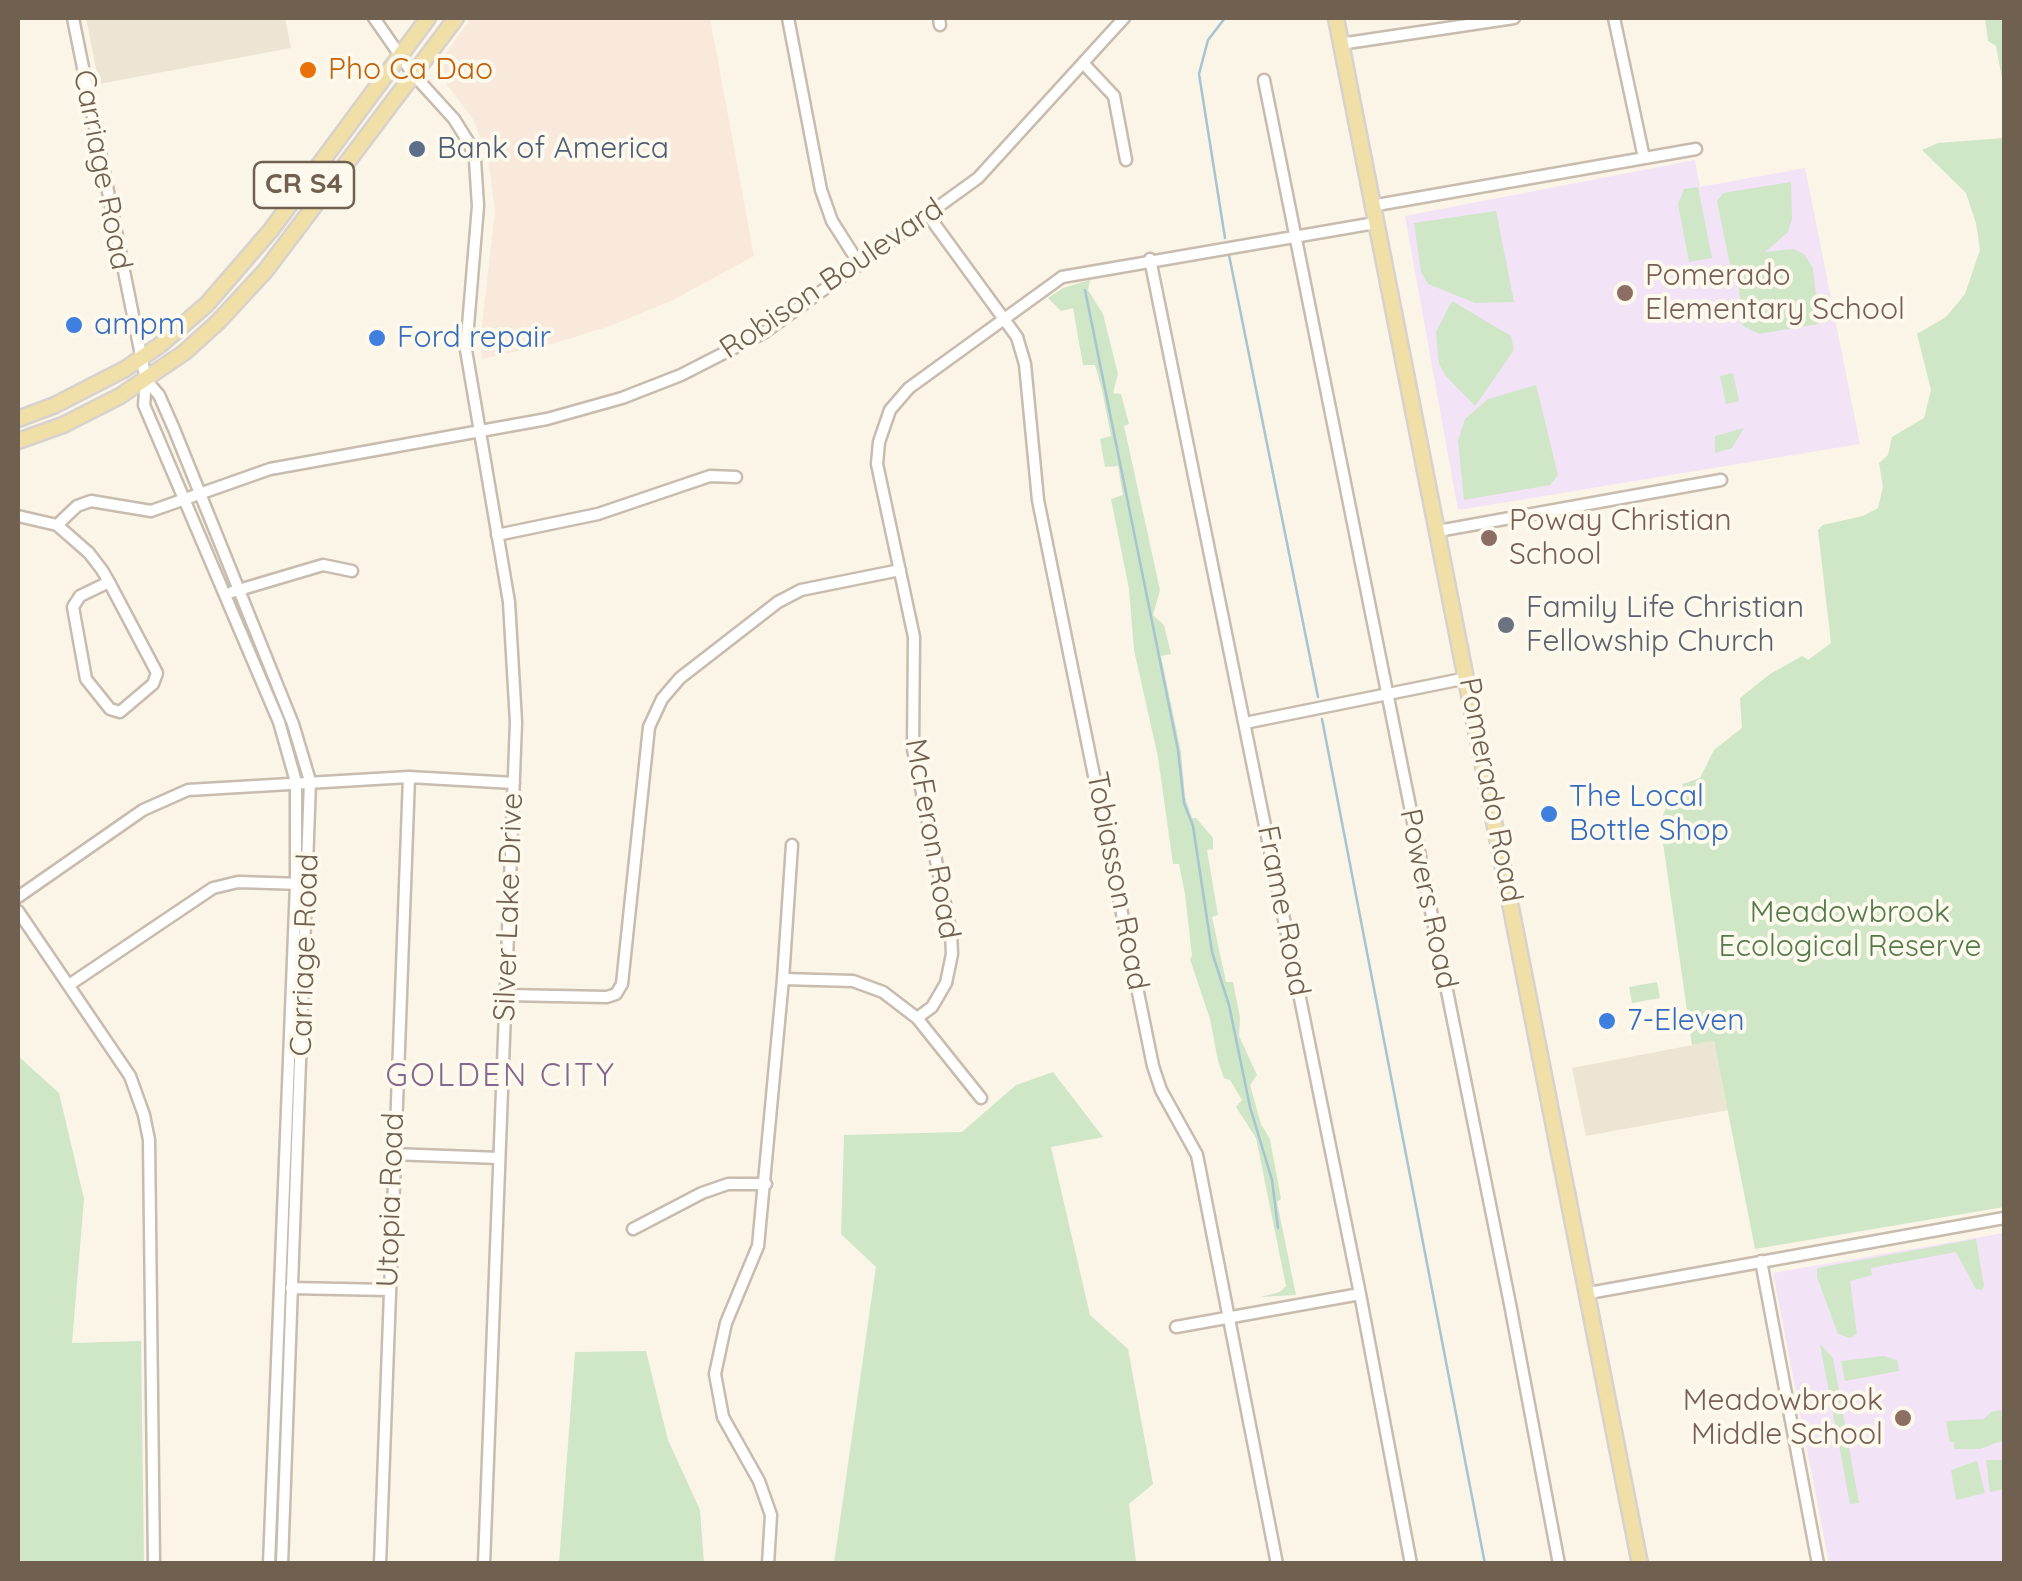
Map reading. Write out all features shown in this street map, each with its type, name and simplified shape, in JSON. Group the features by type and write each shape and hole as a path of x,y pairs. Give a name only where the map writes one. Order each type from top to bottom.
{"main road":[{"name":"CR S4","path":"18,420 85,391 141,359 186,324 242,267 428,18"},
{"name":"CR S4","path":"18,441 63,426 146,380 202,338 248,291 456,18"},
{"name":"Pomerado Road","path":"1336,18 1640,1564"}],"street":[{"name":"Carriage Road","path":"73,18 146,380 144,404 184,499 293,724 310,781 280,1287 270,1564"},
{"name":"Silver Lake Drive","path":"374,18 460,128 473,151 478,172 466,343 510,619 516,722 484,1564"},
{"path":"788,18 821,190 832,221 860,265"},
{"name":"Robison Boulevard","path":"58,525 84,502 104,501 145,511 307,460 547,419 622,398 680,375 765,332 978,178 1124,18"},
{"path":"1340,44 1514,18"},
{"path":"1614,18 1644,158"},
{"path":"1083,64 1114,96 1126,160"},
{"name":"Powers Road","path":"1264,80 1507,1286 1559,1564"},
{"path":"1371,206 1696,149"},
{"name":"Tobiasson Road","path":"928,215 1004,318 1025,364 1038,500 1152,1066 1197,1155 1278,1564"},
{"name":"McFeron Road","path":"917,1018 932,1007 946,983 952,954 913,749 915,648 877,464 879,442 890,410 909,388 1062,277 1374,223"},
{"name":"Frame Road","path":"1150,259 1411,1564"},
{"name":"Carriage Road","path":"146,380 160,395 199,493 279,722 296,782 302,884"},
{"path":"497,535 598,514 710,476 736,477"},
{"path":"1438,531 1721,480"},
{"path":"18,516 58,525 90,553 110,582 157,677 127,709 116,712 86,679 73,606 80,596 110,582"},
{"path":"232,593 323,565 352,571"},
{"path":"506,996 607,997 616,994 622,984 649,726 662,699 680,678 778,602 802,590 900,570"},
{"path":"1245,723 1468,678"},
{"path":"18,897 165,798 208,786 408,778 514,783"},
{"name":"Utopia Road","path":"380,1564 408,778"},
{"path":"768,1564 771,1514 759,1481 723,1417 714,1374 726,1323 758,1246 792,845"},
{"path":"68,985 213,888 238,882 302,884"},
{"path":"18,911 130,1076 149,1140 154,1564"},
{"path":"783,979 853,981 883,992 917,1018 981,1098"},
{"name":"Carriage Road","path":"282,1564 294,1288 293,1113"},
{"path":"392,1154 499,1158"},
{"path":"633,1230 728,1184 766,1184"},
{"path":"1589,1293 2004,1218"},
{"path":"1761,1261 1818,1564"},
{"path":"280,1287 388,1290"},
{"path":"1176,1328 1360,1294"}],"shaded area":[{"path":"86,18 285,18 291,48 99,84"},
{"path":"471,18 710,18 754,256 671,301 610,326 482,359 480,343 495,211 488,157 473,119 435,69"},
{"name":"Pomerado Elementary School","path":"1695,160 1700,187 1805,168 1860,444 1458,510 1405,216"},
{"path":"1714,1041 1728,1110 1586,1136 1572,1068"},
{"name":"Meadowbrook Middle School","path":"2004,1233 2004,1563 1829,1563 1773,1273"}],"green space":[{"path":"1985,18 2004,18 2004,89 1996,46 1988,41"},
{"name":"Meadowbrook Ecological Reserve","path":"2004,138 2004,1207 1755,1249 1714,1041 1692,1045 1660,822 1666,808 1685,803 1682,784 1700,778 1714,750 1742,728 1740,698 1770,674 1802,656 1808,660 1831,643 1818,530 1878,508 1883,487 1879,463 1888,455 1892,437 1924,418 1931,390 1917,334 1946,317 1965,294 1980,250 1966,193 1922,150 1938,143"},
{"path":"1791,182 1792,219 1788,232 1765,252 1793,249 1804,254 1813,268 1819,324 1759,334 1743,326 1736,265 1730,265 1717,201 1723,193"},
{"path":"1698,187 1712,258 1689,262 1678,204 1684,189"},
{"path":"1496,211 1514,302 1475,303 1428,284 1421,272 1414,223"},
{"path":"1090,280 1088,290 1103,314 1118,374 1113,393 1121,394 1129,424 1124,426 1160,590 1153,615 1164,625 1171,654 1161,656 1181,752 1185,797 1192,818 1213,838 1213,849 1207,850 1218,915 1212,917 1226,982 1233,982 1239,1036 1257,1075 1250,1085 1261,1124 1270,1139 1281,1199 1277,1202 1296,1295 1260,1297 1280,1292 1286,1286 1256,1138 1236,1107 1242,1100 1230,1080 1224,1078 1190,959 1185,894 1179,864 1173,864 1158,757 1134,650 1129,589 1111,499 1123,495 1118,466 1105,467 1100,439 1111,436 1102,390 1095,365 1083,365 1073,308 1061,311 1048,298 1063,288"},
{"path":"1452,301 1511,336 1514,350 1475,406 1439,364 1436,332"},
{"path":"1733,373 1739,401 1726,404 1720,376"},
{"path":"1536,385 1558,475 1550,485 1464,500 1458,441 1465,419 1488,399"},
{"path":"1744,428 1732,448 1715,453 1715,436"},
{"path":"1657,982 1660,998 1632,1003 1629,987"},
{"path":"18,1056 59,1093 84,1199 72,1343 141,1341 144,1563 18,1563"},
{"path":"1053,1072 1103,1137 1051,1147 1090,1315 1128,1349 1153,1484 1129,1504 1136,1562 1140,1563 834,1563 876,1267 841,1234 844,1135 962,1132 1016,1085"},
{"path":"1976,1239 1982,1290 1976,1289 1956,1252 1871,1268 1872,1275 1850,1281 1857,1334 1850,1338 1838,1334 1817,1268"},
{"path":"1820,1344 1833,1358 1859,1503 1850,1504"},
{"path":"646,1351 668,1440 700,1510 704,1563 559,1563 575,1352"},
{"path":"1883,1356 1897,1360 1899,1371 1845,1381 1841,1361"},
{"path":"2001,1410 2004,1440 1980,1449 1954,1449 1946,1421 1984,1419"},
{"path":"1986,1460 2004,1460 2004,1489 1990,1492"},
{"path":"1977,1461 1985,1493 1956,1500 1951,1470"}],"waterway":[{"path":"1225,18 1208,40 1199,74 1225,238"},
{"path":"1229,255 1318,697"},
{"path":"1085,290 1178,750 1184,803 1193,826 1212,952 1272,1180 1278,1228"},
{"path":"1322,719 1485,1564"}],"place":[{"name":"Pho Ca Dao","path":"308,70"},
{"name":"Bank of America","path":"417,149"},
{"name":"Pomerado Elementary School","path":"1625,293"},
{"name":"ampm","path":"74,325"},
{"name":"Ford repair","path":"377,338"},
{"name":"Poway Christian School","path":"1489,538"},
{"name":"Family Life Christian Fellowship Church","path":"1506,625"},
{"name":"The Local Bottle Shop","path":"1549,814"},
{"name":"7-Eleven","path":"1607,1021"},
{"name":"Meadowbrook Middle School","path":"1903,1418"}],"district":[{"name":"GOLDEN CITY","path":"501,1076"}]}
